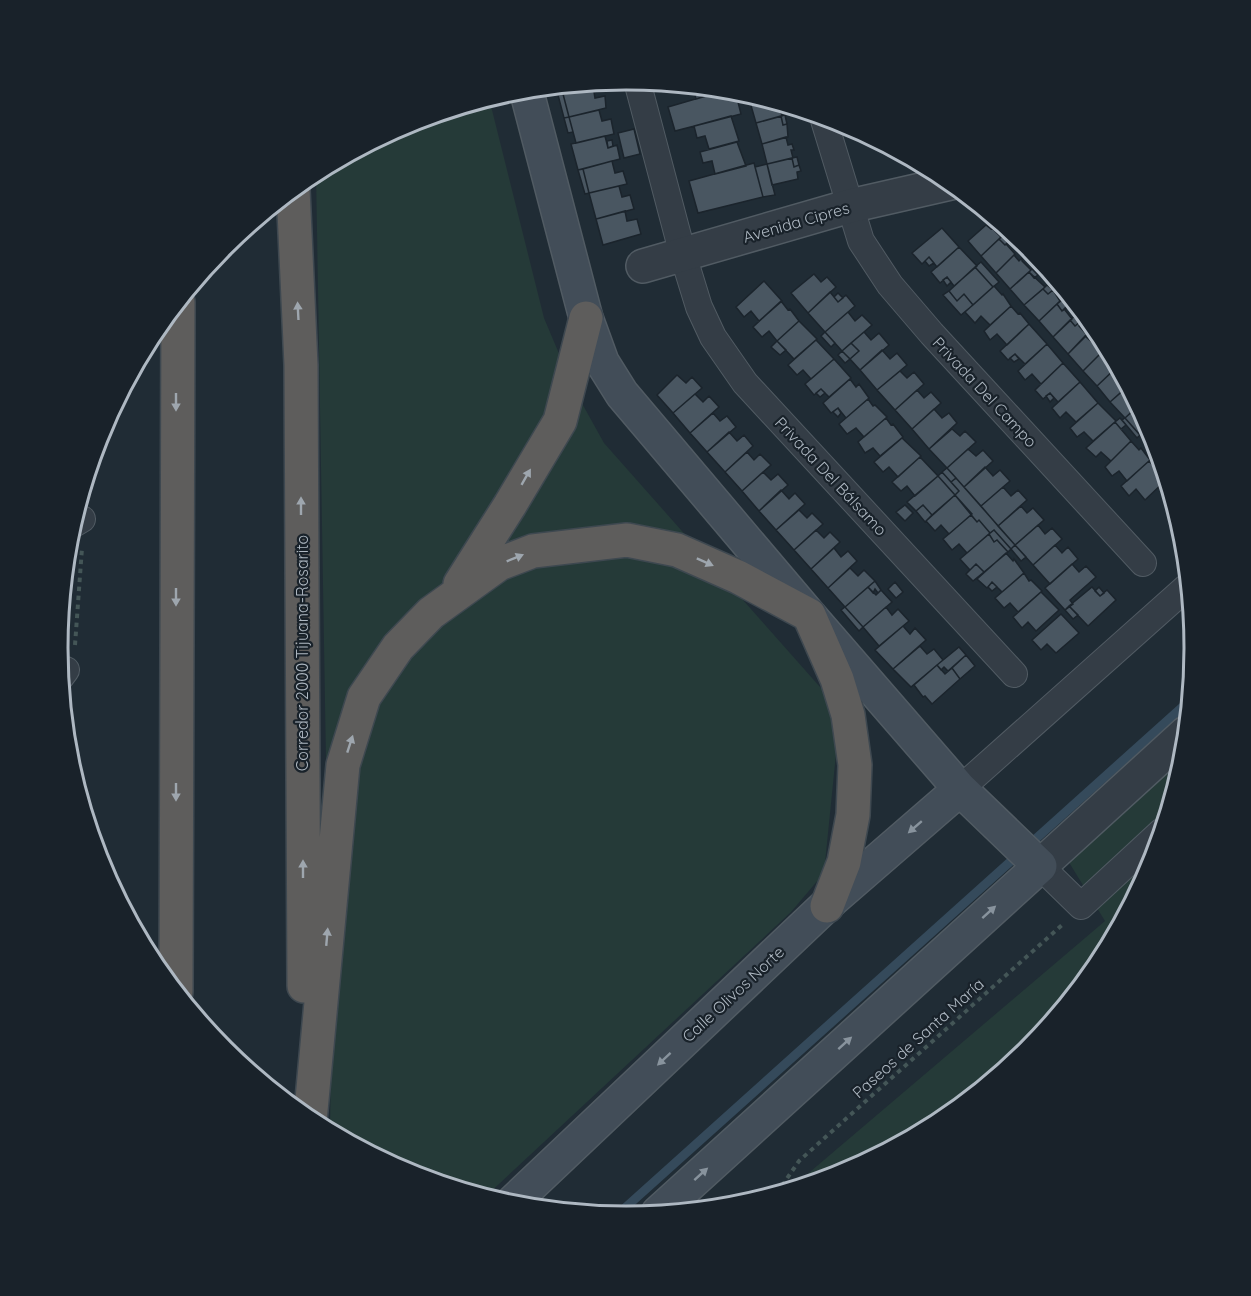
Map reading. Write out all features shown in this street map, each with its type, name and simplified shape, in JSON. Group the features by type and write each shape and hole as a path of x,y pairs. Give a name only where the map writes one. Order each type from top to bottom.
{"highway":[{"name":"Corredor 2000 Tijuana-Rosarito","path":"293,200 301,365 305,1105"},
{"path":"176,978 178,316"},
{"path":"451,598 560,421 586,318"},
{"path":"170,327 176,370"},
{"path":"311,1109 343,765 364,697 398,647 422,622 499,564 533,551 627,540 677,550 738,577 809,615 840,688 848,715 855,765 853,816 844,862 827,906"}],"main road":[{"path":"529,99 586,318 602,362 622,394 809,615 970,800 1035,861 667,1204"},
{"name":"Calle Olivos Norte","path":"520,1196 827,906 970,800"}],"street":[{"name":"Privada Del Bálsamo","path":"639,90 683,255 699,307 713,338 745,383 1014,674"},
{"name":"Privada Del Campo","path":"826,127 861,241 890,285 932,334 1143,563"},
{"name":"Avenida Cipres","path":"643,266 850,206 939,186"},
{"path":"970,800 1180,593"},
{"path":"1147,845 1082,906 1035,861 1176,742"}],"path":[{"path":"68,664 75,652 82,555 79,535"},
{"name":"Paseos de Santa María","path":"784,1183 799,1161 1082,906"}],"green space":[{"path":"491,107 544,318 574,389 604,443 828,696 834,721 836,754 824,873 791,912 493,1190 412,1164 330,1121 331,1056 316,183 412,132"},
{"path":"1174,751 1154,827 1126,895 1089,958 1045,1016 993,1068 936,1112 872,1148 839,1164 805,1176 1105,921 1062,851"}],"building":[{"path":"594,91 595,98 605,96 606,108 569,117 563,94"},
{"path":"563,94 569,117 564,118 558,95"},
{"path":"705,96 738,102 741,114 675,131 668,107"},
{"path":"751,105 781,112 782,116 756,123"},
{"path":"599,110 602,121 611,119 614,134 576,143 569,117"},
{"path":"785,115 787,124 783,125 781,116"},
{"path":"731,116 739,141 709,149 705,136 697,138 694,126"},
{"path":"781,116 783,125 787,124 788,137 762,144 756,123"},
{"path":"569,117 573,132 568,133 564,118"},
{"path":"634,129 640,154 624,158 618,133"},
{"path":"605,136 608,148 617,145 620,159 578,170 571,144"},
{"path":"786,137 788,145 792,144 794,150 791,150 793,158 767,164 762,144"},
{"path":"612,140 613,146 608,148 607,141"},
{"path":"737,142 746,166 715,174 712,161 703,163 700,152"},
{"path":"797,157 799,165 794,167 792,158"},
{"path":"792,158 794,167 799,165 801,171 797,172 798,179 772,185 767,164"},
{"path":"612,161 615,173 623,171 627,184 589,193 583,169"},
{"path":"754,163 763,197 698,213 689,181"},
{"path":"767,164 775,195 763,197 755,167"},
{"path":"583,169 589,193 585,194 578,170"},
{"path":"619,186 622,197 630,195 634,209 596,219 589,193"},
{"path":"625,211 627,221 637,219 641,234 603,245 596,219"},
{"path":"986,225 1001,237 981,256 968,241"},
{"path":"942,228 959,247 937,267 929,257 922,264 912,253"},
{"path":"1002,237 1008,242 1005,245 999,239"},
{"path":"999,239 1005,245 1008,242 1007,245 1015,254 996,273 981,256"},
{"path":"959,247 977,266 954,286 947,277 940,283 931,272"},
{"path":"1014,255 1019,261 1022,258 1031,270 1010,289 996,273"},
{"path":"929,257 934,263 929,266 925,261"},
{"path":"981,262 999,282 993,287 975,267"},
{"path":"975,267 993,287 973,305 964,294 957,301 949,291"},
{"path":"1032,269 1038,275 1034,278 1029,272"},
{"path":"1029,272 1045,287 1024,305 1010,289"},
{"path":"814,274 821,282 827,277 836,287 808,313 791,293"},
{"path":"947,277 951,282 947,286 943,280"},
{"path":"764,281 782,301 759,321 751,311 744,317 736,307"},
{"path":"1047,285 1053,290 1048,294 1043,289"},
{"path":"994,286 1011,306 990,325 981,316 975,323 965,312"},
{"path":"1043,289 1048,294 1053,290 1060,301 1039,321 1024,305"},
{"path":"949,291 957,301 964,294 973,305 961,315 943,295"},
{"path":"830,292 838,302 846,295 855,306 825,332 808,313"},
{"path":"838,293 843,298 838,302 834,297"},
{"path":"1062,300 1067,306 1062,311 1057,304"},
{"path":"781,301 799,321 777,341 769,331 762,337 753,327"},
{"path":"1057,304 1062,311 1067,307 1065,310 1072,319 1053,337 1039,321"},
{"path":"1011,306 1029,324 1007,345 997,334 990,340 984,331"},
{"path":"848,312 855,321 862,315 872,325 842,351 825,332"},
{"path":"1074,317 1079,323 1075,326 1070,320"},
{"path":"1070,320 1075,326 1079,323 1087,335 1068,354 1053,337"},
{"path":"799,321 817,339 794,359 777,341"},
{"path":"1029,324 1047,344 1025,364 1015,354 1008,360 1000,351"},
{"path":"825,332 835,343 831,347 821,336"},
{"path":"864,332 871,340 879,333 889,345 860,370 850,359 859,351 851,343"},
{"path":"1085,336 1100,354 1083,371 1068,354"},
{"path":"816,340 834,359 811,379 803,370 797,375 788,365"},
{"path":"777,341 786,350 780,355 771,347"},
{"path":"851,343 859,351 850,359 842,351"},
{"path":"1047,344 1063,363 1041,384 1032,374 1025,380 1018,371"},
{"path":"882,350 890,359 897,353 907,365 877,390 860,370"},
{"path":"842,351 850,359 845,363 838,355"},
{"path":"1015,354 1019,359 1014,362 1010,358"},
{"path":"1100,354 1111,373 1097,386 1083,371"},
{"path":"834,359 851,378 829,397 821,389 814,395 805,384"},
{"path":"1063,363 1080,382 1058,402 1050,393 1043,399 1035,390"},
{"path":"900,371 907,378 914,372 924,384 895,410 877,390"},
{"path":"1111,373 1121,392 1110,402 1097,386"},
{"path":"677,375 686,383 692,377 702,388 673,413 657,395"},
{"path":"850,379 856,387 859,384 869,398 846,418 838,408 831,413 823,403"},
{"path":"1080,382 1098,403 1076,422 1066,412 1060,418 1052,408"},
{"path":"821,389 825,393 820,397 816,393"},
{"path":"917,390 924,398 931,392 941,403 912,429 895,410"},
{"path":"1121,392 1131,412 1125,418 1110,402"},
{"path":"1050,393 1054,398 1050,402 1046,396"},
{"path":"695,394 703,402 709,396 719,407 690,433 673,413"},
{"path":"868,399 887,417 864,437 856,428 847,434 839,424"},
{"path":"1098,403 1116,421 1093,441 1084,432 1077,437 1070,428"},
{"path":"838,408 841,413 838,417 833,412"},
{"path":"934,409 942,418 949,413 957,423 929,449 912,429"},
{"path":"1131,412 1140,435 1125,418"},
{"path":"713,413 720,421 727,416 736,427 707,452 690,433"},
{"path":"886,418 903,437 880,456 873,448 865,453 858,442"},
{"path":"1120,418 1126,425 1121,429 1115,422"},
{"path":"1125,418 1140,435 1137,438 1122,420"},
{"path":"1115,422 1131,441 1111,461 1101,452 1096,457 1086,448"},
{"path":"952,429 960,436 965,431 976,442 947,468 929,449"},
{"path":"729,432 737,441 744,435 753,446 725,472 707,452"},
{"path":"902,438 921,456 898,477 889,467 883,472 874,462"},
{"path":"1131,441 1139,450 1141,448 1150,460 1127,481 1119,471 1112,476 1105,467"},
{"path":"968,449 976,456 983,450 993,461 964,487 947,468"},
{"path":"747,452 754,460 760,454 771,465 742,491 725,472"},
{"path":"920,457 938,476 915,496 907,486 901,491 892,482"},
{"path":"1149,461 1153,465 1159,487 1145,500 1136,489 1129,496 1121,486"},
{"path":"985,467 993,476 1000,470 1010,481 981,506 964,487"},
{"path":"947,468 956,478 951,482 942,472"},
{"path":"763,472 771,480 778,474 788,485 759,511 742,491"},
{"path":"942,472 959,491 955,495 938,476"},
{"path":"938,476 955,495 932,515 923,505 916,511 907,502"},
{"path":"956,478 1015,545 1011,549 994,530 990,533 979,520 977,522 955,495 959,491 951,482"},
{"path":"1003,487 1011,496 1018,490 1027,500 998,526 981,506"},
{"path":"781,490 789,499 795,493 805,504 776,530 759,511"},
{"path":"955,495 972,514 949,534 941,525 935,531 926,521"},
{"path":"905,505 913,513 905,521 896,512"},
{"path":"923,505 932,515 925,522 916,511"},
{"path":"1021,506 1027,513 1033,508 1044,520 1015,545 998,526"},
{"path":"799,510 807,518 812,513 823,524 794,550 776,530"},
{"path":"971,515 977,522 979,520 990,533 967,553 959,544 952,550 943,539"},
{"path":"1038,525 1045,534 1052,528 1062,539 1033,565 1015,545"},
{"path":"816,530 824,538 830,532 840,542 811,569 794,550"},
{"path":"994,530 1011,549 1008,552 997,540 994,542 989,534"},
{"path":"989,534 994,542 997,540 1008,552 984,572 976,564 970,570 960,559"},
{"path":"1015,545 1026,557 1021,561 1011,549"},
{"path":"1055,545 1062,553 1068,547 1078,559 1050,584 1033,565"},
{"path":"834,548 841,557 848,551 857,561 828,588 811,569"},
{"path":"1006,553 1013,561 1014,559 1024,573 1002,592 992,582 987,588 977,579"},
{"path":"976,564 984,572 973,581 966,574"},
{"path":"1072,564 1079,572 1086,566 1096,577 1070,600 1073,604 1065,610 1045,588"},
{"path":"850,568 858,576 864,570 875,581 845,607 828,588"},
{"path":"1024,573 1029,581 1031,580 1042,591 1018,612 1010,603 1004,608 995,598"},
{"path":"875,581 881,590 878,593 875,589 873,593 868,587"},
{"path":"895,582 903,592 896,598 888,589"},
{"path":"992,582 997,587 992,591 988,587"},
{"path":"868,587 876,595 881,590 892,602 863,627 845,607"},
{"path":"1092,587 1100,596 1107,590 1116,600 1088,626 1069,606"},
{"path":"1099,587 1104,593 1100,596 1095,591"},
{"path":"1041,592 1059,610 1036,631 1028,622 1022,628 1013,617"},
{"path":"1069,606 1078,615 1073,619 1065,610"},
{"path":"845,607 863,627 859,631 841,610"},
{"path":"886,607 892,615 898,609 909,621 879,646 863,627"},
{"path":"1061,614 1079,633 1056,653 1047,644 1041,650 1032,640"},
{"path":"903,626 910,634 915,628 926,640 893,669 875,650"},
{"path":"920,646 927,654 934,649 943,660 911,687 893,669"},
{"path":"959,647 966,655 948,671 944,667 941,670 937,665"},
{"path":"966,655 975,666 960,679 952,668"},
{"path":"937,665 945,674 952,668 960,679 932,704 914,685"}],"waterway":[{"path":"627,1206 1180,709"}]}
